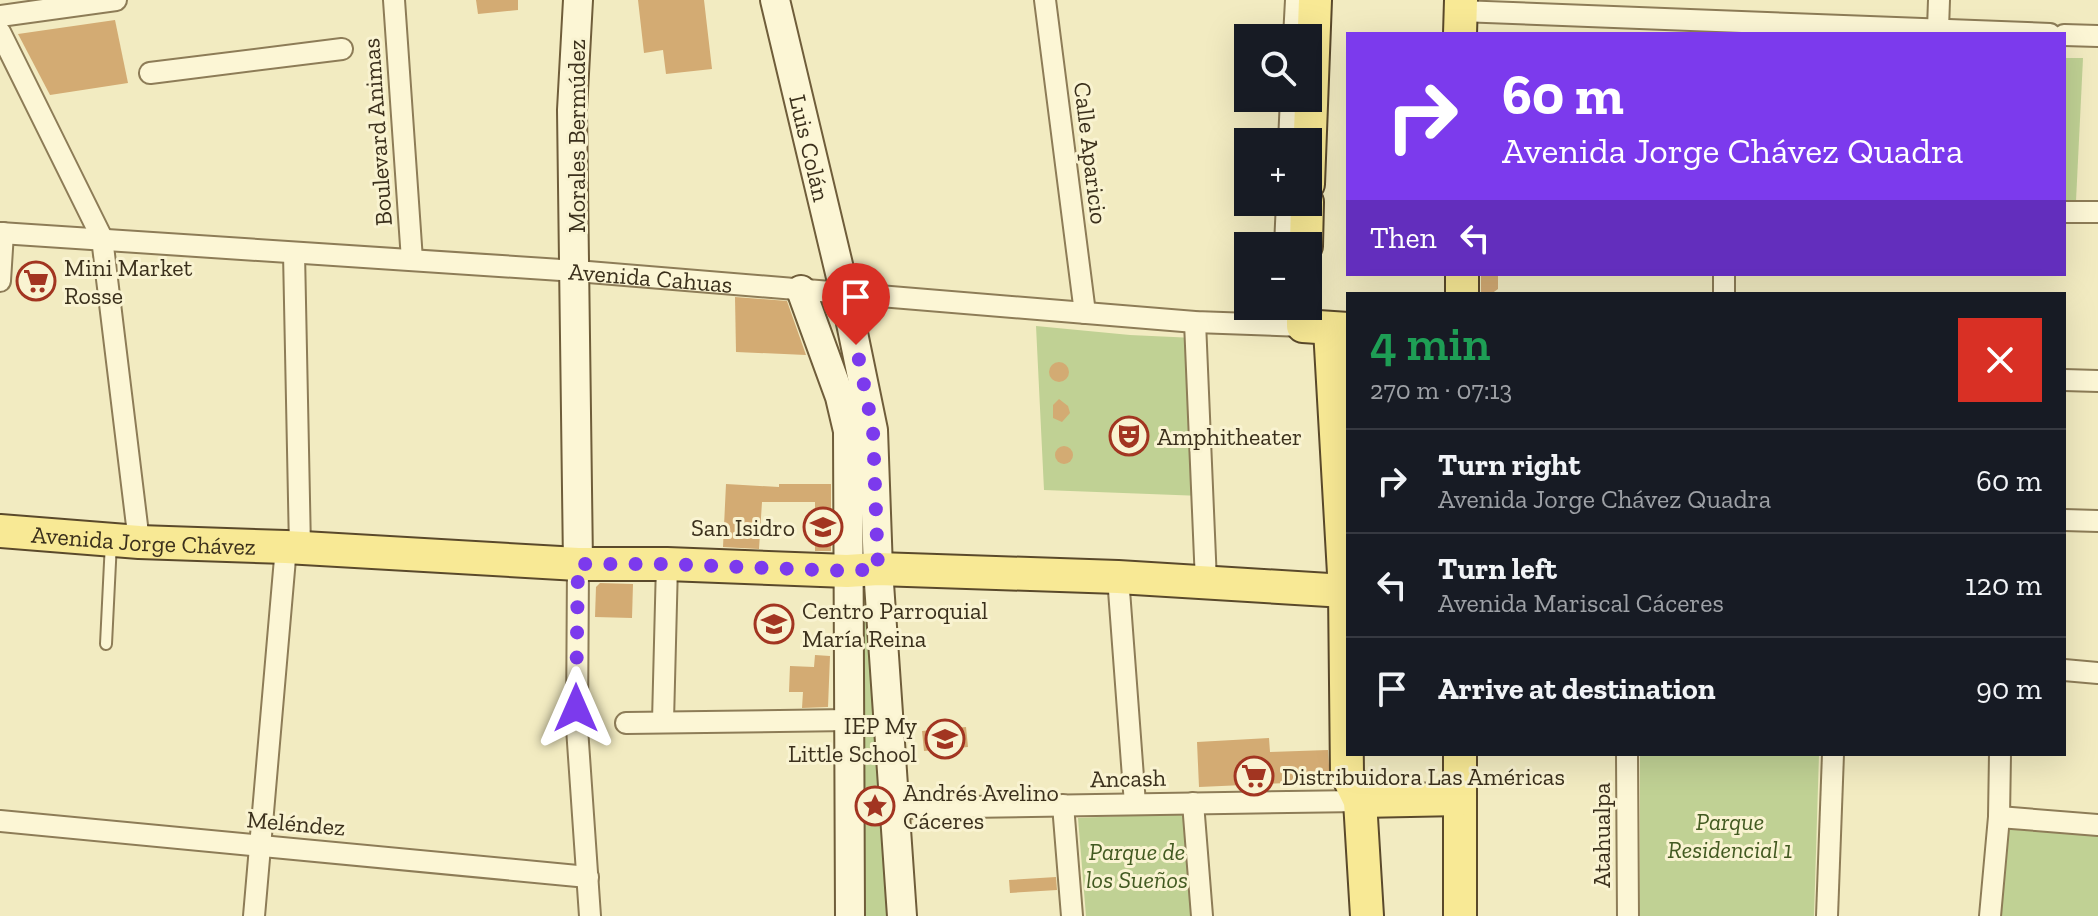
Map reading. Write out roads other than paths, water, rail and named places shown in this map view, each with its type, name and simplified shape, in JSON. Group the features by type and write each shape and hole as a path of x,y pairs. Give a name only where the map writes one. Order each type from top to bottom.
{"main road":[{"path":"1310,128 1315,0"},
{"path":"1308,320 1345,591 1346,682"},
{"name":"Avenida Jorge Chávez","path":"0,531 578,564 1118,577 1345,591"},
{"path":"1347,756 1347,774 1360,801 1367,916"},
{"path":"1460,756 1460,916"},
{"path":"1360,801 1460,799"}],"street":[{"path":"0,16 116,0"},
{"name":"Boulevard Animas","path":"394,0 412,260"},
{"name":"Morales Bermúdez","path":"578,0 572,110 578,564"},
{"name":"Luis Colán","path":"775,0 845,294 873,430 863,570"},
{"name":"Calle Aparicio","path":"1045,0 1085,313"},
{"path":"1295,24 1296,0"},
{"path":"1938,29 1939,0"},
{"path":"1460,15 1878,31 1938,29 2005,32"},
{"path":"0,32 102,238 125,540"},
{"path":"2066,35 2098,36"},
{"path":"150,73 342,49"},
{"path":"2066,212 2098,212"},
{"path":"0,281 2,233"},
{"name":"Avenida Cahuas","path":"2,233 576,271 1195,322 1308,320"},
{"path":"254,916 293,547 294,253"},
{"path":"801,290 840,397 848,431 863,570 896,808 902,916"},
{"path":"1195,322 1206,582"},
{"path":"2066,380 2098,381"},
{"path":"2066,520 2098,521"},
{"path":"578,564 576,689 590,916"},
{"path":"663,721 667,564"},
{"path":"850,916 849,720 863,570"},
{"path":"1118,577 1135,804"},
{"path":"2066,670 2098,673"},
{"path":"626,723 849,720"},
{"name":"Atahualpa","path":"1627,756 1628,916"},
{"path":"1827,916 1833,756"},
{"path":"1990,916 1999,817 2000,756"},
{"name":"Ancash","path":"896,808 1360,801"},
{"path":"1193,803 1202,916"},
{"path":"1063,805 1072,916"},
{"path":"1999,817 2098,825"},
{"name":"Meléndez","path":"0,821 588,877"}],"lane":[{"path":"106,644 125,540"}],"place":[{"name":"Mini Market Rosse","path":"36,281"},
{"name":"Amphitheater","path":"1129,436"},
{"name":"San Isidro","path":"823,527"},
{"name":"Centro Parroquial María Reina","path":"774,624"},
{"name":"IEP My Little School","path":"945,739"},
{"name":"Distribuidora Las Américas","path":"1254,776"},
{"name":"Andrés Avelino Cáceres","path":"875,806"}],"park label":[{"name":"Parque Residencial 1","path":"1730,835"},
{"name":"Parque de los Sueños","path":"1137,865"}]}
